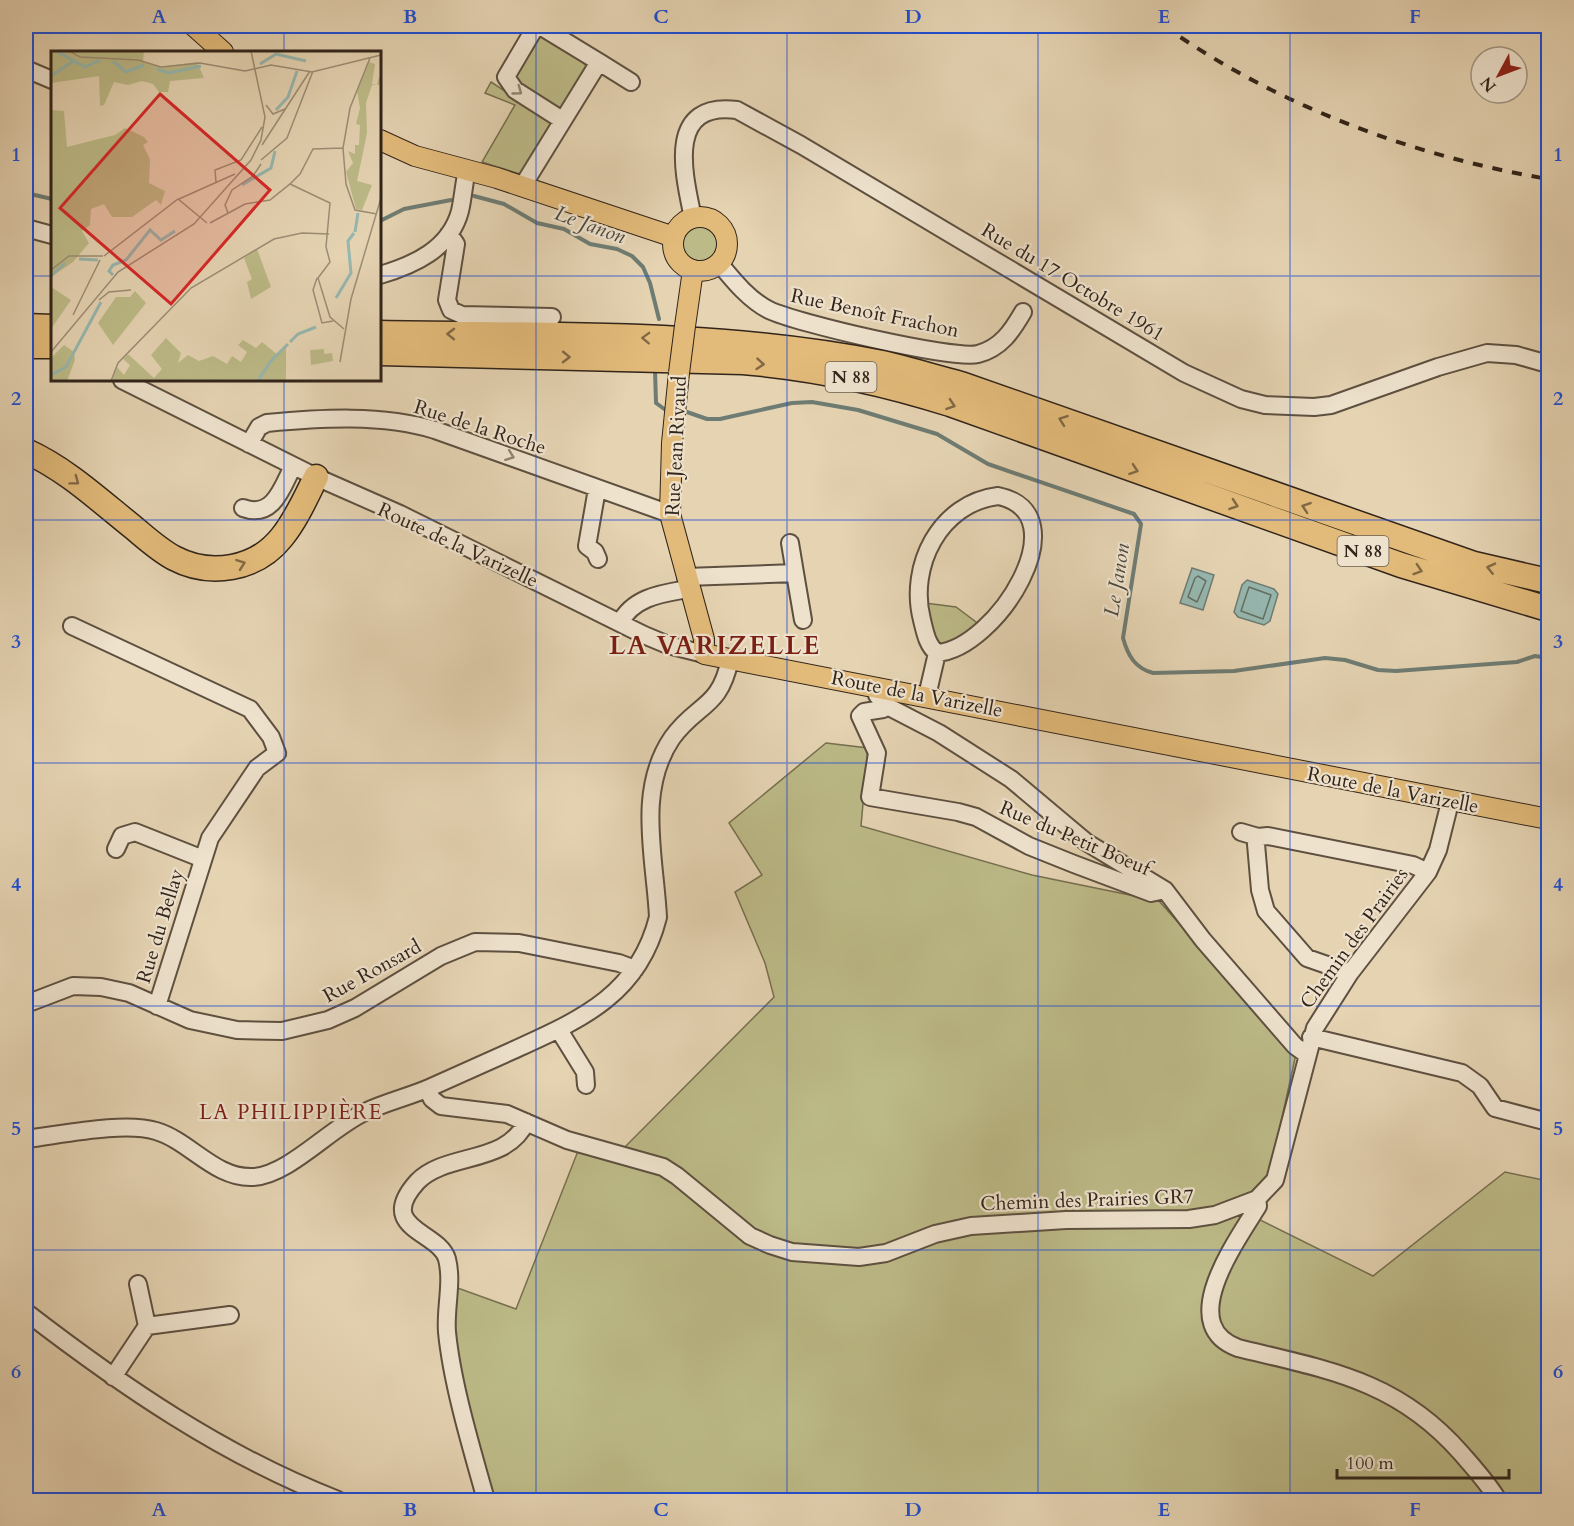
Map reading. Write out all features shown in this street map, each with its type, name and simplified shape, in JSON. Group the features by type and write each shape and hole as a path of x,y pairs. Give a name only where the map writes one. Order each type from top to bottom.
{"highway":[{"path":"26,326 51,327"},
{"name":"N 88","path":"381,333 652,339 726,343 883,364 961,384 1474,564 1548,581"},
{"path":"26,346 51,346"},
{"name":"N 88","path":"381,352 743,362 792,366 865,380 950,404 1401,565 1548,609"},
{"path":"26,451 74,480 174,558 195,566 219,569 237,567 268,551 289,527 316,477"}],"main road":[{"path":"194,26 222,51"},
{"path":"381,140 415,156 522,187 674,237"},
{"path":"693,218 710,219 724,230 727,248 719,263 711,269 693,270 679,261 675,254 674,237 680,225 693,218"},
{"name":"Rue Jean Rivaud","path":"693,270 672,443 670,514 684,583 704,639 704,654"},
{"name":"Route de la Varizelle","path":"704,654 927,696 1450,802 1548,819"}],"street":[{"path":"562,120 515,90 506,77 538,26 631,82"},
{"path":"522,187 599,62"},
{"path":"26,69 51,80"},
{"name":"Rue du 17 Octobre 1961","path":"693,218 683,164 685,136 701,115 725,109 737,110 801,145 1184,373 1241,399 1294,407 1330,405 1438,367 1486,353 1531,358 1548,364"},
{"path":"381,275 417,262 429,255 449,234 460,211 467,170"},
{"path":"26,228 51,236"},
{"path":"449,234 456,244 447,300 451,310 462,315 552,318"},
{"name":"Rue Benoît Frachon","path":"719,263 754,301 783,315 918,347 967,355 984,352 1002,342 1023,312"},
{"name":"Route de la Varizelle","path":"125,381 293,466 400,514 620,623 668,645 704,654"},
{"name":"Rue de la Roche","path":"249,444 259,427 267,423 336,419 404,423 435,430 670,514"},
{"path":"243,508 257,511 271,506 293,466"},
{"path":"597,489 586,546 598,559"},
{"path":"998,496 1010,498 1025,508 1033,526 1028,563 1020,582 1007,605 981,633 955,650 937,653 929,644 924,629 917,590 919,574 930,545 951,519 975,501 998,496"},
{"path":"790,543 803,620"},
{"path":"620,623 627,613 647,597 684,583 795,573"},
{"name":"Rue du Bellay","path":"72,626 250,709 271,737 277,753 257,768 215,830 203,859 157,1006"},
{"path":"927,696 937,653"},
{"path":"26,1139 142,1128 166,1134 230,1173 249,1177 279,1170 355,1118 427,1089 587,1016 606,1001 635,969 653,937 658,917 650,789 673,737 719,693 730,659"},
{"path":"878,687 877,696 887,706 939,733 1011,779 1086,842 1165,890"},
{"name":"Rue du Petit Boeuf","path":"887,706 883,709 864,711 860,716 877,756 870,797 958,812 976,818 1029,846 1074,864 1151,893 1160,893 1165,890 1225,965 1295,1046 1306,1054"},
{"name":"Chemin des Prairies","path":"1257,1199 1275,1180 1280,1171 1311,1036 1350,973 1428,872 1438,850 1450,802"},
{"name":"Rue du Bellay","path":"116,849 122,836 135,832 203,859"},
{"path":"1241,832 1413,866 1428,872"},
{"path":"1258,837 1256,844 1260,890 1266,911 1307,958 1350,973"},
{"name":"Rue Ronsard","path":"26,1004 57,991 84,986 118,990 190,1020 237,1030 282,1031 305,1027 355,1008 441,956 475,942 519,943 619,963 635,969"},
{"path":"559,1030 585,1072 586,1085"},
{"path":"1311,1036 1462,1073 1480,1086 1495,1108 1548,1122"},
{"name":"Chemin des Prairies GR7","path":"427,1089 432,1099 441,1106 488,1110 526,1122 567,1140 663,1167 750,1236 792,1252 875,1255 935,1234 970,1226 1066,1220 1189,1219 1215,1215 1257,1199"},
{"path":"486,1500 450,1352 447,1330 446,1258 441,1247 411,1228 406,1219 405,1207 410,1192 428,1173 500,1147 518,1134 526,1122"},
{"path":"1257,1199 1258,1206 1215,1285 1209,1315 1218,1337 1226,1344 1238,1348 1346,1375 1387,1392 1431,1421 1476,1470 1498,1500"},
{"path":"113,1377 147,1326 138,1284"},
{"path":"26,1312 113,1377 192,1428 267,1468 338,1500"},
{"path":"147,1326 230,1315"}],"shaded area":[{"path":"541,36 586,66 563,107 559,108 515,82 513,73 536,37"},
{"path":"491,82 551,121 551,126 520,174 482,162 515,105 485,93"},
{"path":"699,226 712,231 717,244 712,257 699,262 686,257 681,244 686,231"},
{"path":"925,603 956,607 980,625 966,636 942,646 934,637"},
{"path":"826,743 868,748 861,826 1032,875 1159,901 1296,1054 1270,1172 1246,1213 1373,1276 1505,1172 1548,1181 1548,1500 493,1500 452,1351 455,1287 516,1309 578,1151 615,1157 774,997 765,963 735,892 762,875 729,823"}],"water":[{"path":"1192,568 1214,575 1203,610 1180,603"},
{"path":"1247,580 1274,589 1278,594 1270,621 1264,625 1238,617 1234,612 1242,585"}],"waterway":[{"name":"Le Janon","path":"26,193 51,199"},
{"name":"Le Janon","path":"474,196 504,204 537,223 564,229 590,244 617,249 632,256 643,267 650,283 659,319"},
{"name":"Le Janon","path":"381,220 404,209 451,200"},
{"name":"Le Janon","path":"655,370 656,403 667,411"},
{"name":"Le Janon","path":"687,412 707,419 720,419 792,403 812,402 858,410 937,434 988,464 1134,514 1141,524 1123,638 1133,660 1141,668 1153,673 1234,671 1325,658 1345,660 1378,670 1396,671 1517,662 1535,656 1548,658"}],"railway":[{"path":"1164,26 1208,55 1253,80 1300,104 1348,124 1447,157 1548,179"}],"district":[{"name":"LA VARIZELLE","path":"715,645"},
{"name":"LA PHILIPPIÈRE","path":"291,1112"}]}
